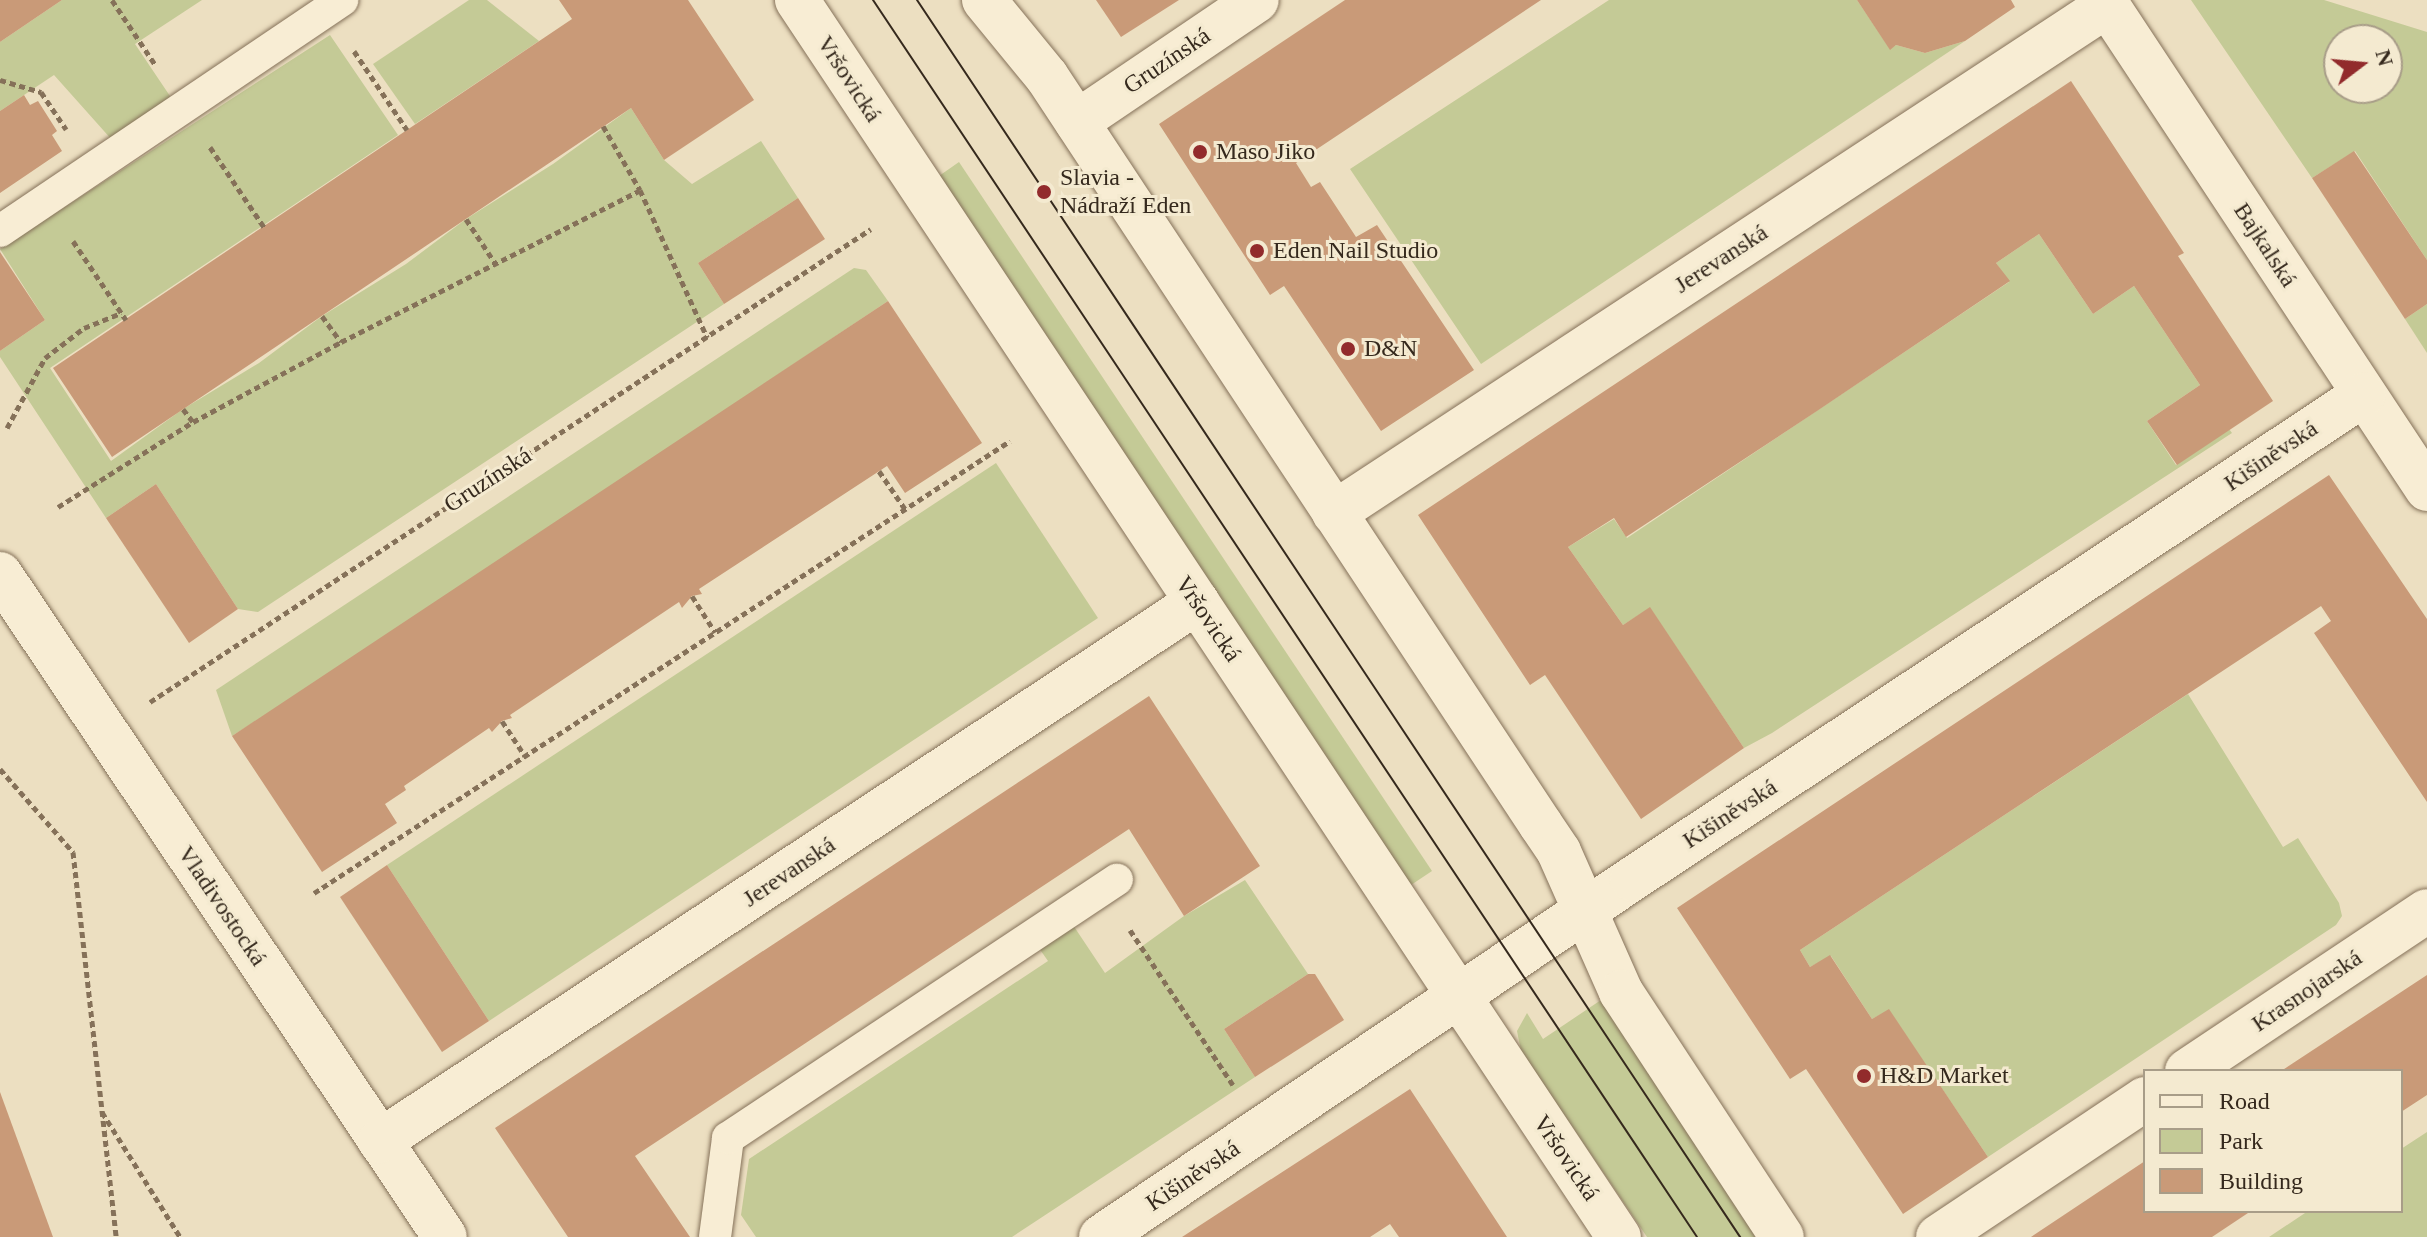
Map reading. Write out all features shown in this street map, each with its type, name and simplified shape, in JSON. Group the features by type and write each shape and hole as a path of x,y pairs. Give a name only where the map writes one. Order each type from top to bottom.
{"street":[{"name":"Vršovická","path":"797,0 1619,1237"},
{"path":"984,0 1047,77 1559,852 1636,1017 1782,1237"},
{"name":"Gruzínská","path":"1077,122 1257,0"},
{"name":"Jerevanská","path":"1334,513 2106,2"},
{"name":"Bajkalská","path":"2106,2 2427,489"},
{"name":"Kišiněvská","path":"1101,1237 1459,999 1585,911 2363,395"},
{"name":"Vladivostocká","path":"0,574 445,1237"},
{"name":"Jerevanská","path":"380,1141 1197,602"},
{"name":"Krasnojarská","path":"2190,1069 2427,911"},
{"path":"1938,1237 2143,1100"}],"lane":[{"path":"0,231 334,5"},
{"path":"715,1237 728,1138 1117,880"}],"path":[{"path":"334,5 407,130"},
{"path":"0,80 41,92 93,169"},
{"path":"603,126 640,190 707,337"},
{"path":"58,507 193,422 341,342 640,190"},
{"path":"45,201 126,320"},
{"path":"466,219 495,263"},
{"name":"Gruzínská","path":"105,731 871,229"},
{"path":"7,428 45,358 84,328 121,313"},
{"path":"322,316 341,342"},
{"path":"183,409 193,422"},
{"path":"314,893 1010,441"},
{"path":"879,471 905,509"},
{"path":"692,596 715,632"},
{"path":"502,721 525,756"},
{"path":"0,769 73,852 116,1237"},
{"path":"1127,926 1240,1096"},
{"path":"101,1111 180,1237"}],"green space":[{"path":"62,0 202,0 135,44 172,99 112,140 54,75 0,111 0,42"},
{"path":"469,0 487,0 539,41 415,124 373,64"},
{"path":"1609,0 1857,0 1890,49 1896,45 1925,53 1965,41 1481,364 1350,169"},
{"path":"2191,0 2324,0 2401,24 2323,24 2323,104 2403,104 2403,25 2427,32 2427,260 2355,151 2312,178"},
{"path":"330,35 398,135 50,368 111,461 183,409 259,363 322,316 406,264 466,219 553,164 631,108 664,160 692,184 761,141 798,198 698,263 724,304 258,612 238,609 156,484 106,518 0,357 0,351 45,320 0,249"},
{"path":"959,162 1432,871 1411,885 939,176"},
{"path":"2039,234 2093,314 2134,286 2200,385 2147,421 2176,465 2229,429 2232,433 1772,733 1744,748 1650,608 1623,625 1568,547 1614,519 1627,538 2009,282 1996,263"},
{"path":"854,268 866,270 888,301 338,669 232,736 216,690"},
{"path":"2427,304 2427,353 2405,319"},
{"path":"996,463 1098,618 489,1021 387,865"},
{"path":"2188,694 2283,847 2298,838 2339,903 2342,916 2336,925 1988,1157 1889,1010 1872,1019 1831,956 1810,967 1800,950"},
{"path":"1245,880 1308,974 1224,1029 1255,1077 1012,1237 756,1237 741,1215 749,1159 1048,961 1034,941 1069,919 1105,973 1184,916"},
{"path":"1601,1000 1759,1237 1647,1237 1521,1051 1517,1031 1527,1013 1543,1039"},
{"path":"2427,1132 2427,1237 2269,1237 2305,1213 2403,1213 2403,1148"}],"building":[{"path":"0,0 62,0 0,42"},
{"path":"559,0 688,0 754,100 664,160 631,108 112,457 53,368 572,19"},
{"path":"1096,0 1179,0 1121,37"},
{"path":"1345,0 1541,0 1296,163 1311,187 1320,182 1356,237 1377,225 1474,370 1381,431 1284,286 1270,295 1159,124"},
{"path":"1857,0 2011,0 2015,7 1965,41 1925,53 1896,45 1890,50"},
{"path":"2071,81 2184,253 2178,256 2273,401 2177,465 2147,421 2200,385 2134,286 2093,314 2039,234 1996,263 2010,281 1817,411 1626,537 1614,518 1568,547 1623,625 1650,607 1744,748 1641,819 1545,675 1530,685 1418,515"},
{"path":"24,95 30,105 38,101 57,131 52,135 62,151 0,193 0,111"},
{"path":"2354,151 2427,260 2427,304 2405,319 2312,178"},
{"path":"798,198 825,239 724,304 698,263"},
{"path":"0,252 45,320 0,351"},
{"path":"888,301 982,443 905,493 887,466 699,589 702,594 692,596 682,608 679,602 510,715 512,718 502,721 492,732 489,728 404,786 406,790 385,804 397,823 322,872 232,736"},
{"path":"2329,475 2427,619 2427,802 2314,633 2331,621 2321,606 1800,950 1810,967 1830,955 1872,1019 1889,1009 1988,1157 1903,1214 1806,1069 1790,1079 1677,908"},
{"path":"156,484 238,609 189,643 106,518"},
{"path":"1149,696 1260,866 1184,916 1129,829 635,1156 690,1237 568,1237 495,1128"},
{"path":"387,865 489,1021 442,1052 340,897"},
{"path":"1308,974 1315,974 1344,1020 1255,1077 1224,1029"},
{"path":"2427,975 2427,1095 2403,1111 2403,1069 2284,1069"},
{"path":"1410,1089 1507,1237 1399,1237 1390,1224 1370,1237 1182,1237"},
{"path":"0,1092 53,1237 0,1237"},
{"path":"2143,1162 2143,1213 2248,1213 2212,1237 2031,1237"}],"tram line":[{"path":"873,0 1697,1237"},
{"path":"917,0 1740,1237"}],"place":[{"name":"Maso Jiko","path":"1200,152"},
{"name":"Slavia - Nádraží Eden","path":"1044,192"},
{"name":"Eden Nail Studio","path":"1257,251"},
{"name":"D&N","path":"1348,349"},
{"name":"H&D Market","path":"1864,1076"}]}
